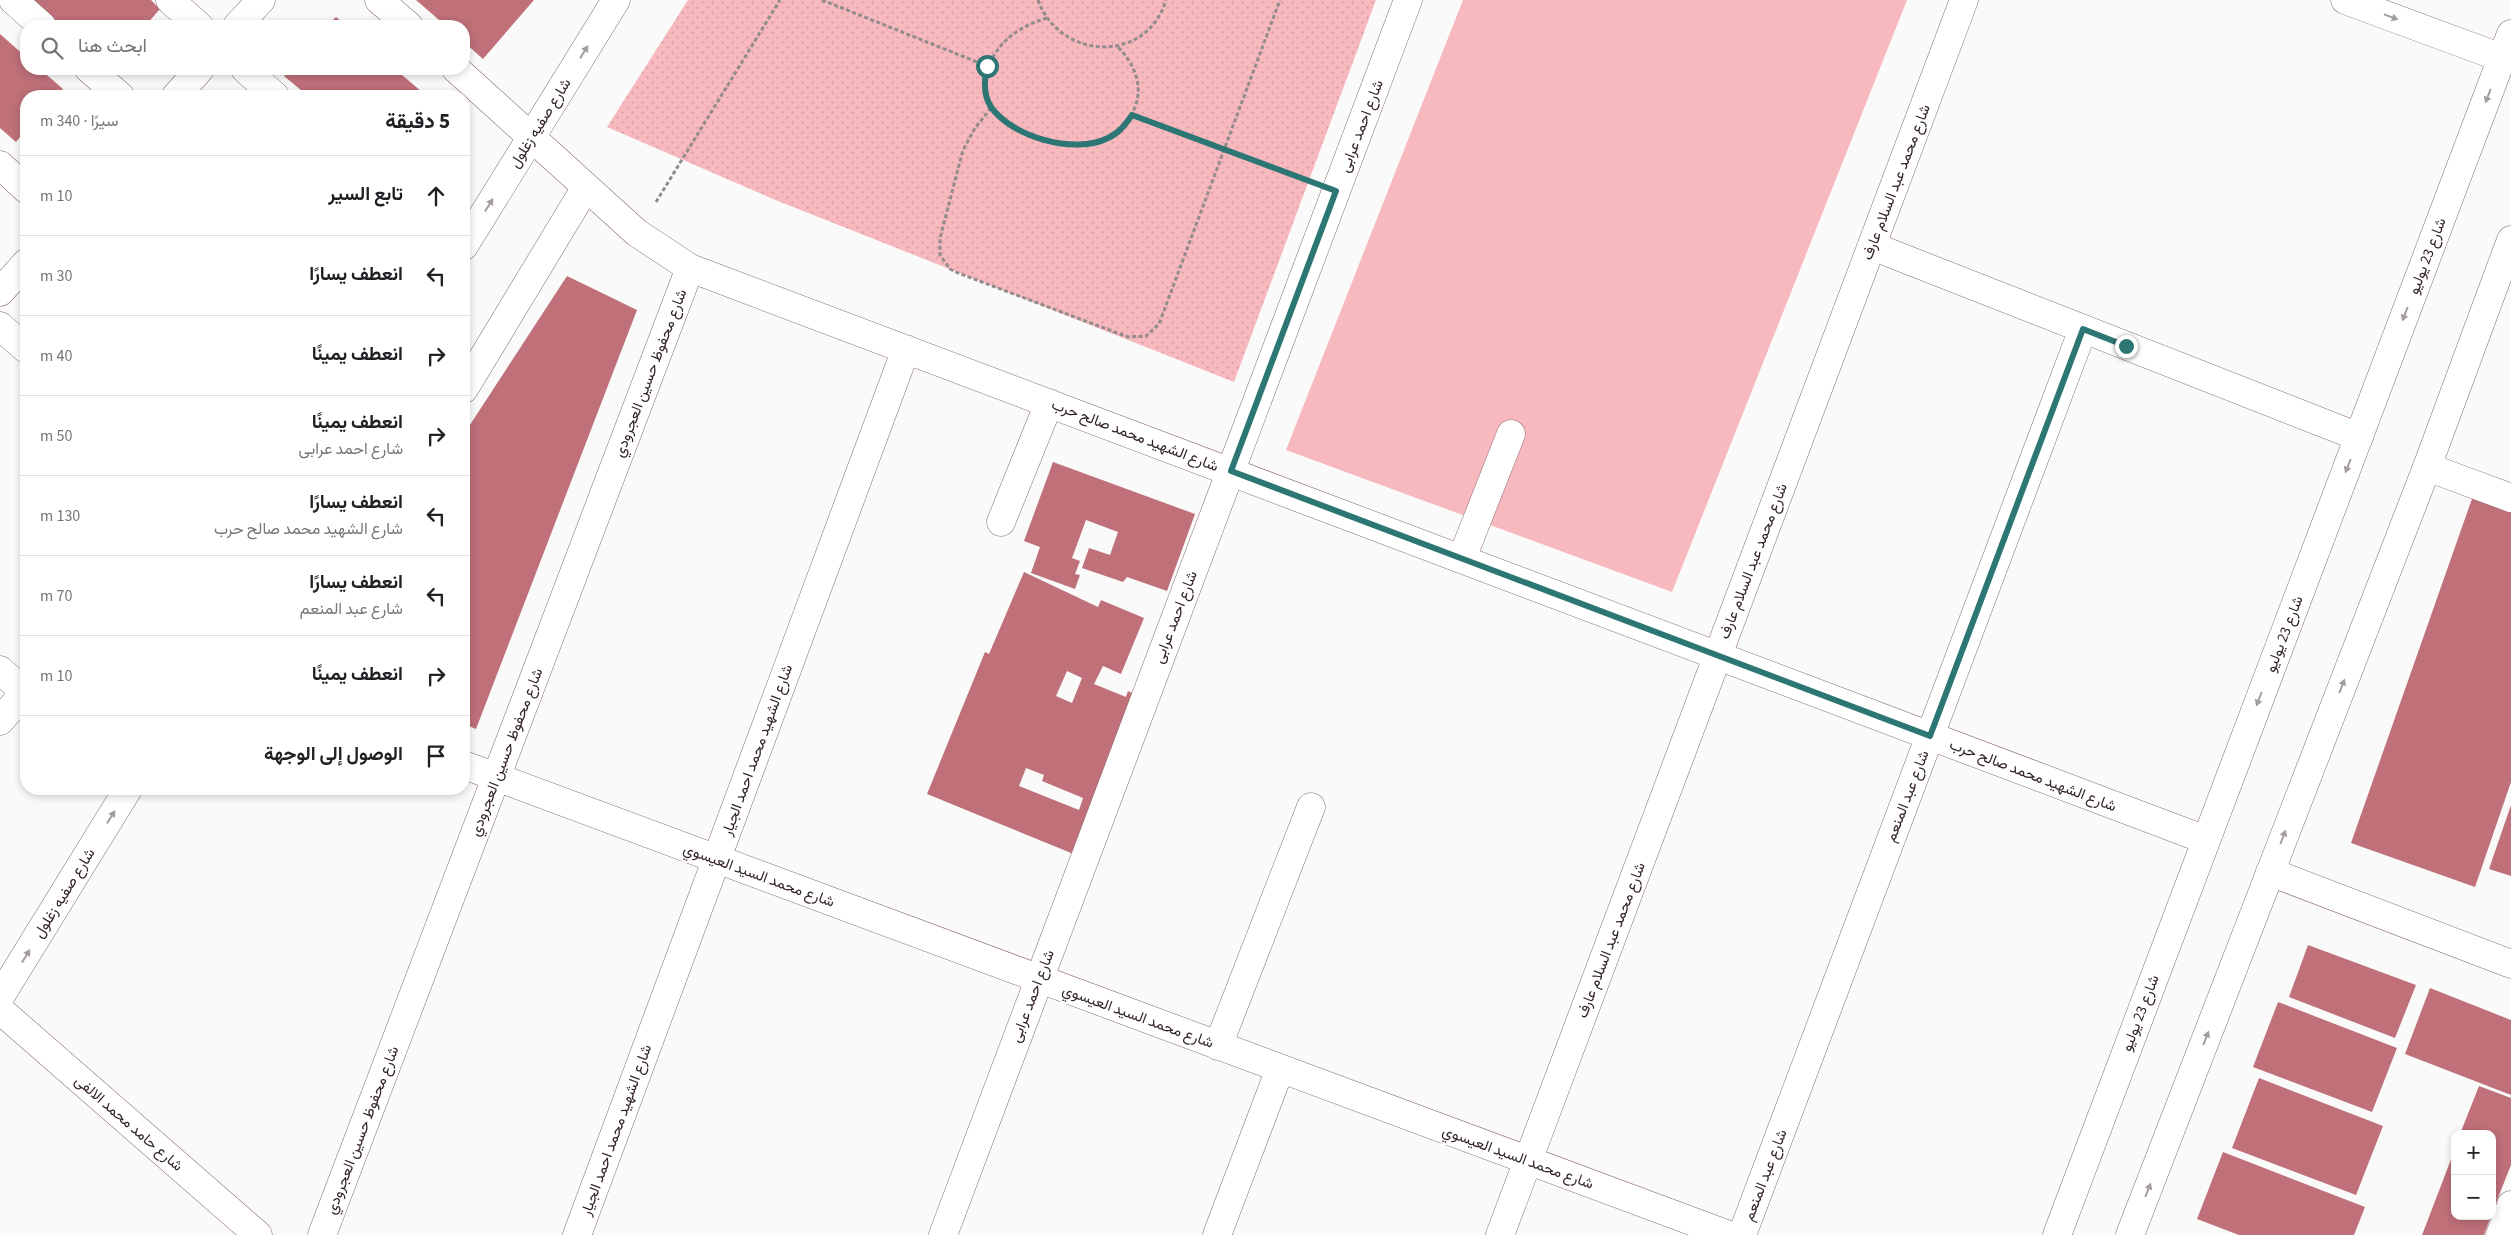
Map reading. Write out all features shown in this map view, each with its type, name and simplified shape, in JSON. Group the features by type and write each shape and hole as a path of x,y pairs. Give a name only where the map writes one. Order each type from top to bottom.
{"street":[{"path":"13,0 35,20"},
{"path":"170,0 192,20"},
{"path":"243,20 261,0"},
{"path":"380,0 402,20"},
{"name":"شارع صفيه زغلول","path":"470,236 616,0"},
{"name":"شارع احمد عرابى","path":"943,1235 1408,0"},
{"name":"شارع محمد عبد السلام عارف","path":"1500,1235 1964,0"},
{"path":"2345,0 2506,46"},
{"name":"شارع 23 يوليو","path":"2057,1235 2506,46"},
{"path":"96,75 113,90"},
{"path":"181,90 195,75"},
{"path":"252,75 269,90"},
{"name":"شارع الشهيد محمد صالح حرب","path":"463,75 637,233 690,268 2206,840"},
{"path":"0,165 20,183"},
{"path":"470,379 586,187"},
{"path":"2130,1235 2427,467 2511,240"},
{"path":"1872,246 2359,437"},
{"name":"شارع محفوظ حسين العجرودي","path":"322,1235 690,268"},
{"path":"0,292 20,270"},
{"path":"0,326 20,344"},
{"name":"شارع عبد المنعم","path":"1742,1235 2083,329"},
{"name":"شارع الشهيد محمد احمد الجيار","path":"577,1235 906,349"},
{"path":"1001,522 1049,403"},
{"path":"1462,558 1511,434"},
{"path":"2427,467 2511,498"},
{"path":"0,670 20,688"},
{"path":"0,721 20,699"},
{"name":"شارع محمد السيد العيسوي","path":"470,767 1729,1235"},
{"name":"شارع صفيه زغلول","path":"0,997 124,795"},
{"path":"1218,1046 1310,808"},
{"path":"2270,872 2511,964"},
{"name":"شارع حامد محمد الالفى","path":"0,1010 258,1235"},
{"path":"1217,1235 1280,1068"},
{"path":"2500,1235 2511,1205"}],"path":[{"path":"637,233 780,0"},
{"path":"822,0 987,66"},
{"path":"1038,0 1047,18 1057,30 1085,45 1117,46 1135,39 1151,26 1163,10 1166,0"},
{"path":"991,108 975,128 958,162 939,246 944,263 958,274 1128,337 1146,336 1159,324 1280,0"},
{"path":"1047,18 1032,23 1005,40 987,66 984,80 991,108 1019,130 1035,138 1071,144 1106,139 1122,129 1132,115 1138,100 1138,85 1135,70 1128,56 1117,46"},
{"path":"1132,115 1336,191"}],"shaded area":[{"path":"688,0 1376,0 1234,382 773,199 607,127"},
{"path":"1463,0 1907,0 1672,592 1286,450"}],"building":[{"path":"32,0 151,0 160,9 150,20 55,20"},
{"path":"416,0 534,0 483,59 470,47 470,20 439,20"},
{"path":"0,34 20,52 20,75 47,75 63,89 20,90 20,137 16,142 0,128"},
{"path":"402,75 420,90 301,90 284,76"},
{"path":"567,276 637,310 476,729 470,726 470,425"},
{"path":"1053,462 1195,514 1167,591 1127,577 1123,582 1082,568 1089,548 1110,555 1118,532 1086,520 1072,558 1080,561 1075,574 1080,575 1075,589 1031,573 1040,547 1024,541"},
{"path":"2474,493 2511,506 2511,782 2475,887 2351,843"},
{"path":"1024,572 1098,607 1101,600 1144,618 1121,674 1103,666 1094,684 1126,697 1128,691 1141,697 1076,855 927,794 985,652 989,654","holes":["1067,671 1082,678 1072,703 1056,696","1026,768 1044,775 1042,781 1083,798 1079,810 1019,786"]},
{"path":"2511,805 2511,876 2489,869"},
{"path":"2308,945 2416,985 2395,1038 2289,997"},
{"path":"2430,988 2511,1020 2511,1095 2405,1054"},
{"path":"2278,1002 2397,1048 2372,1112 2253,1067"},
{"path":"2259,1078 2383,1126 2356,1195 2232,1148"},
{"path":"2479,1086 2511,1098 2511,1165 2496,1203 2496,1130 2462,1130"},
{"path":"2223,1152 2365,1207 2354,1235 2239,1235 2197,1219"},
{"path":"2451,1159 2451,1220 2490,1220 2484,1235 2422,1235"}],"route":[{"path":"987,66 984,80 991,108 1004,120 1035,138 1053,143 1071,144 1106,139 1122,129 1132,115 1336,191 1231,471 1930,736 2083,329 2126,346"}]}
